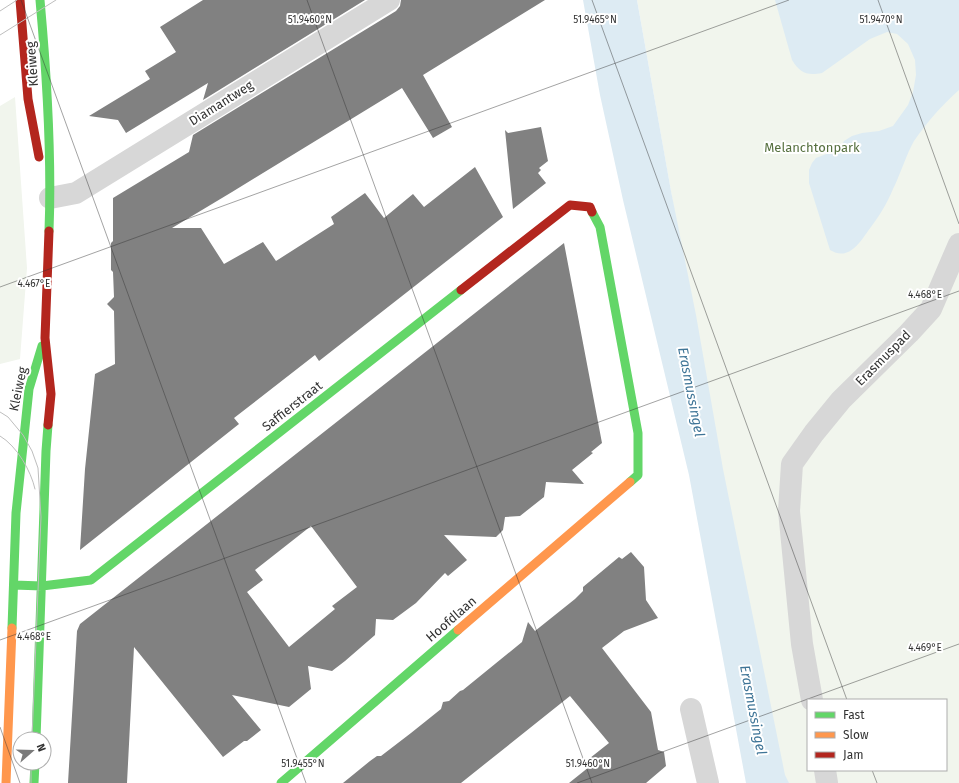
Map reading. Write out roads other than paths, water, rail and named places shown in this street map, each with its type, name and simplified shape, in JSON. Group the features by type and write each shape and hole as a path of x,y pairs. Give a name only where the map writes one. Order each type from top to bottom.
{"street":[{"name":"Kleiweg","path":"20,0 24,69 33,131 50,198"},
{"name":"Kleiweg","path":"36,731 46,451 51,394 45,338 50,198 46,78 40,0"},
{"name":"Diamantweg","path":"50,198 76,193 389,0"},
{"name":"Hoofdlaan","path":"281,783 638,475 638,433 600,227 590,207 570,205"},
{"name":"Saffierstraat","path":"14,585 42,586 91,580 570,205"},
{"name":"Erasmuspad","path":"812,699 802,644 789,511 792,464 814,433 841,400 909,333 931,309 959,244"},
{"name":"Kleiweg","path":"6,783 16,513 29,389 45,338"},
{"path":"691,709 704,781"},
{"path":"34,783 35,771"},
{"path":"825,771 827,783"}],"water":[{"name":"Erasmussingel","path":"583,0 637,0 671,191 696,315 723,469 785,775 789,783 746,783 689,475 623,200 600,95"},
{"path":"775,0 959,0 959,90 935,114 914,141 891,195 882,211 861,241 852,250 842,254 830,250 809,183 809,170 816,158 834,151 841,146 844,141 852,136 879,131 893,126 908,105 913,92 916,75 915,60 908,44 897,34 887,32 870,39 822,73 808,74 801,71 792,60"}],"tram line":[{"path":"0,11 17,0"},
{"path":"0,35 56,0"},
{"path":"0,412 8,417 23,435 32,451 38,468 41,517 32,731"},
{"path":"0,436 12,446 27,467 35,489"},
{"path":"31,771 31,783"}],"park label":[{"name":"Melanchtonpark","path":"812,147"}]}
